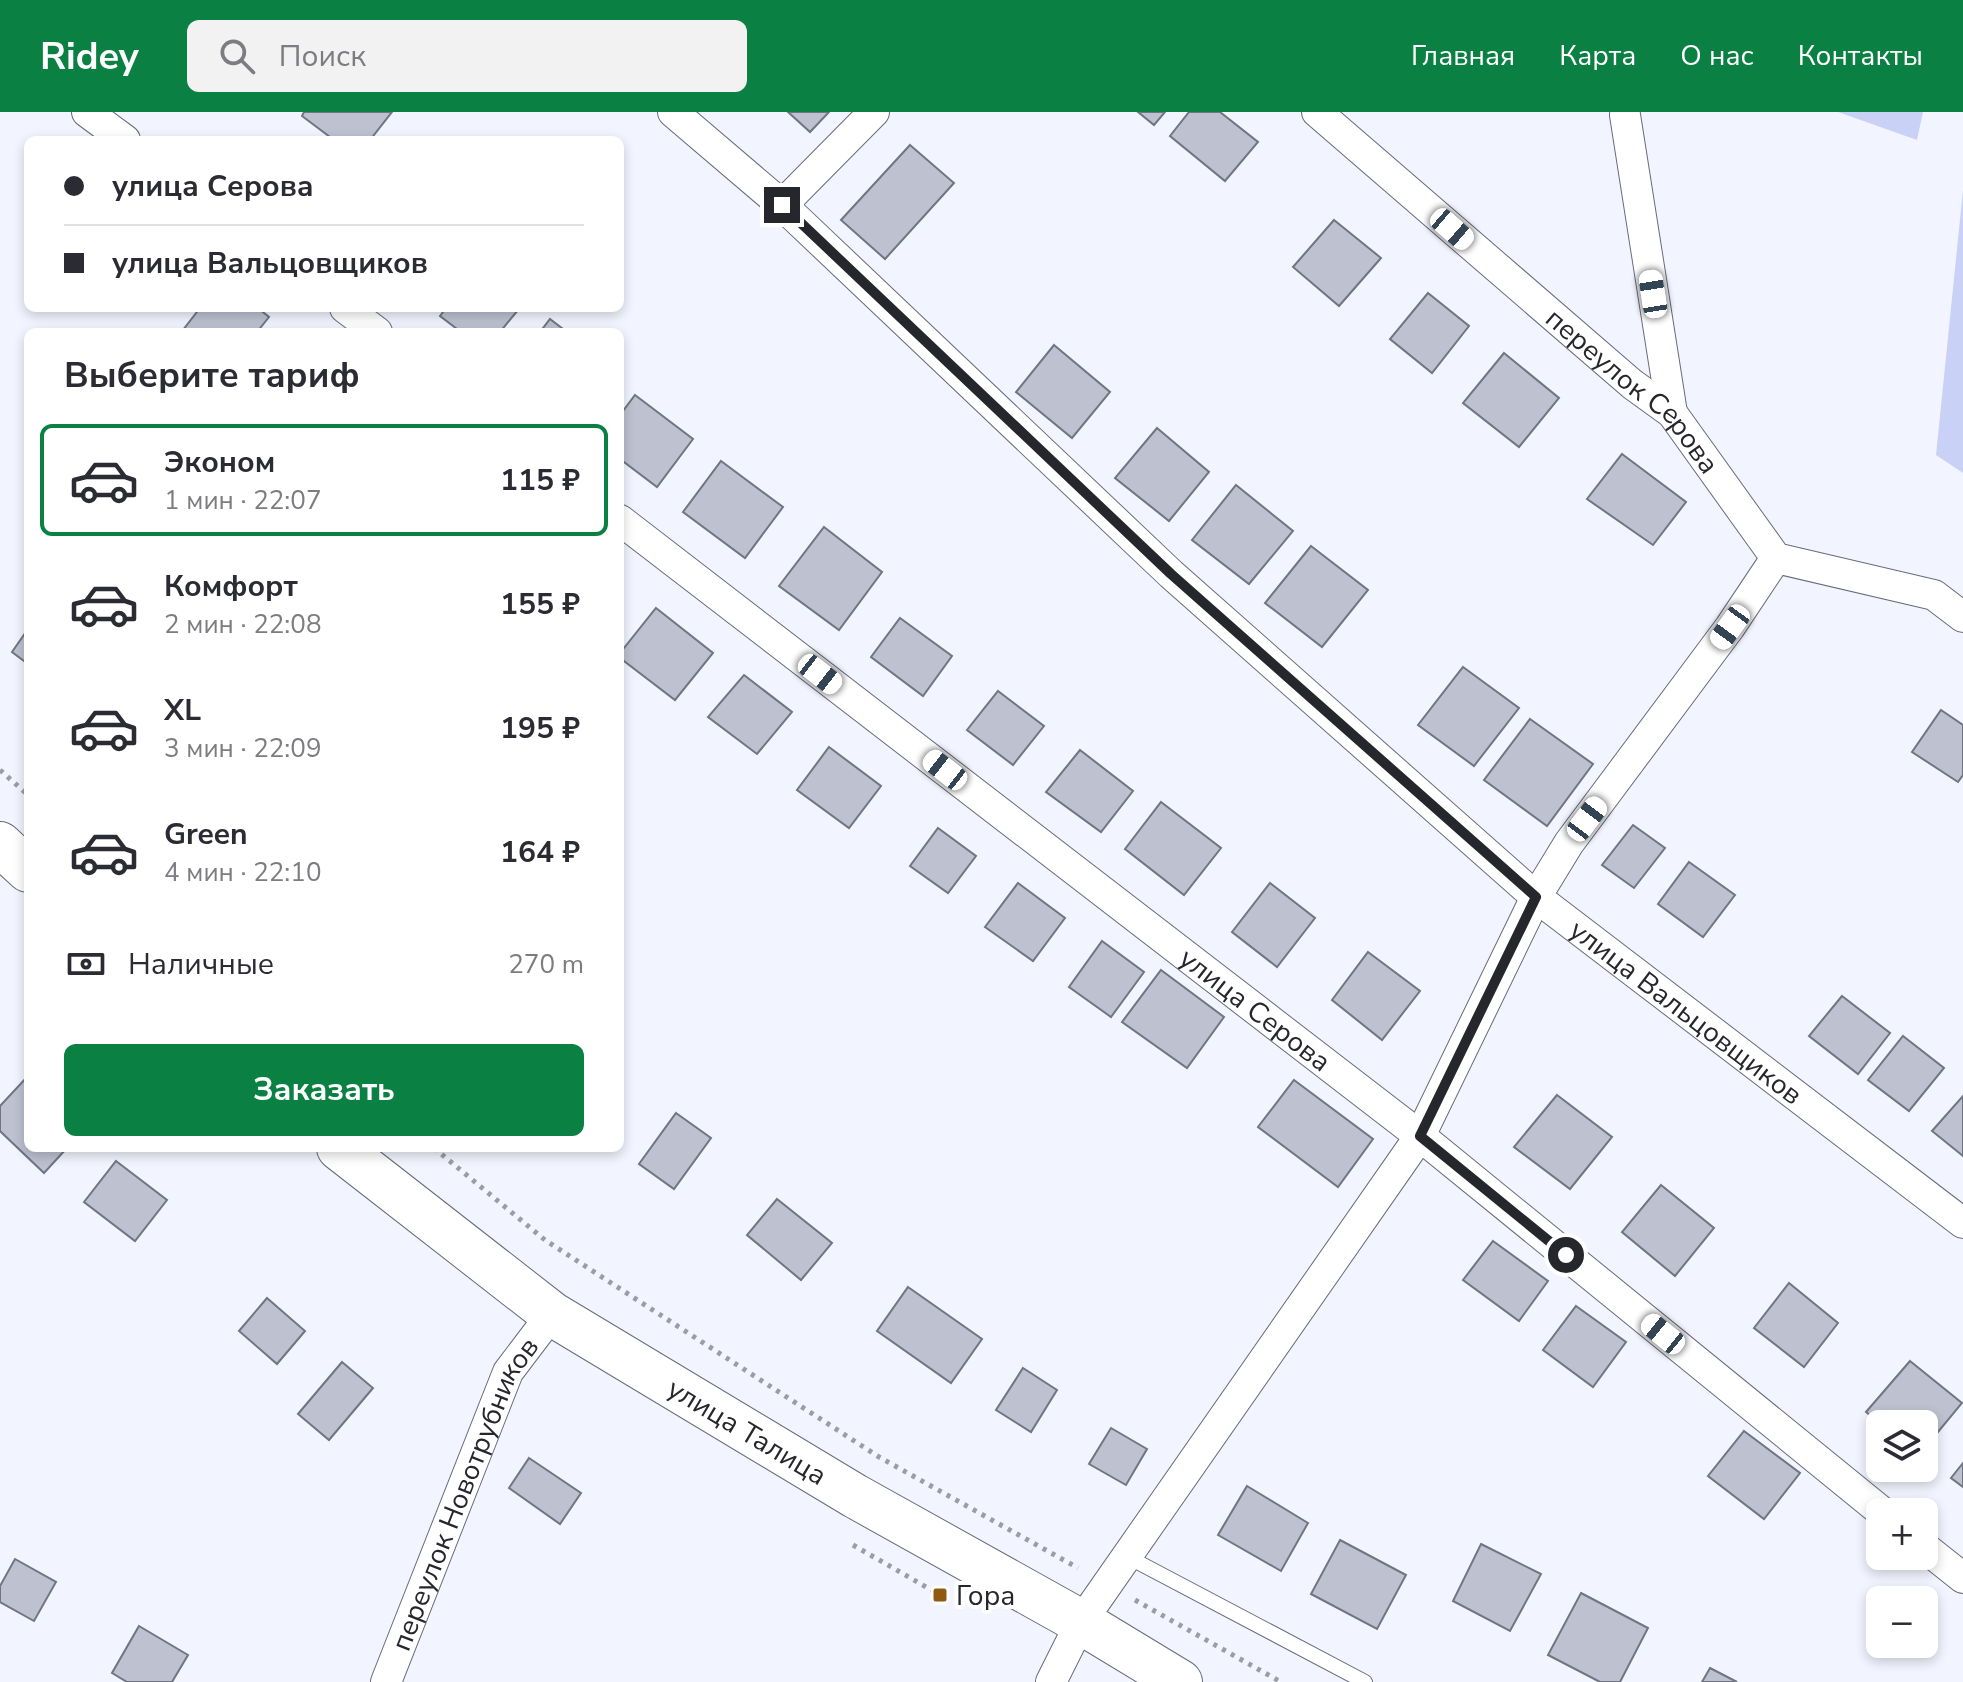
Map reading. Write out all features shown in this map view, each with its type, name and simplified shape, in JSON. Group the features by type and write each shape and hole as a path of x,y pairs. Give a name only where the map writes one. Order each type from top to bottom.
{"main road":[{"name":"улица Талица","path":"344,1152 552,1314 855,1496 1081,1622 1180,1682"}],"street":[{"path":"87,112 120,136"},
{"name":"улица Вальцовщиков","path":"673,112 782,205 1171,574 1536,897 1963,1223"},
{"path":"782,205 874,112"},
{"name":"переулок Серова","path":"1317,112 1632,384 1672,413 1776,558"},
{"path":"1625,113 1672,413"},
{"path":"350,312 372,328"},
{"name":"улица Серова","path":"624,523 1420,1136 1866,1499"},
{"path":"1051,1682 1081,1622 1420,1136 1536,897 1569,843 1730,627 1776,558 1934,595 1963,617"},
{"name":"переулок Новотрубников","path":"386,1682 508,1372 552,1314"},
{"path":"1938,1558 1963,1578"}],"lane":[{"path":"1128,1557 1365,1682"}],"path":[{"path":"0,770 24,791"},
{"path":"439,1152 545,1240 879,1457 1281,1682"}],"shaded area":[{"path":"1838,112 1923,112 1917,140"},
{"path":"1963,190 1963,473 1936,455"}],"building":[{"path":"304,112 392,112 373,136 329,136 302,116"},
{"path":"788,112 829,112 810,132"},
{"path":"1138,112 1165,112 1154,125"},
{"path":"1189,112 1220,112 1258,142 1225,181 1170,136"},
{"path":"910,145 954,183 885,259 841,220"},
{"path":"1334,220 1381,258 1339,306 1293,267"},
{"path":"1428,293 1469,326 1432,373 1390,339"},
{"path":"197,312 263,312 269,317 260,328 185,328"},
{"path":"443,312 516,312 503,328 456,328 440,316"},
{"path":"550,319 562,328 543,328"},
{"path":"1054,345 1110,392 1072,438 1016,392"},
{"path":"1504,353 1559,398 1519,447 1463,403"},
{"path":"635,395 693,439 657,487 624,462 624,410"},
{"path":"1157,428 1209,472 1169,521 1115,478"},
{"path":"1622,454 1686,502 1653,545 1587,499"},
{"path":"721,461 783,507 745,558 683,512"},
{"path":"1236,485 1293,531 1249,584 1192,540"},
{"path":"824,527 882,572 839,630 779,586"},
{"path":"1311,546 1368,590 1322,647 1265,603"},
{"path":"656,608 713,653 675,700 624,661 624,648"},
{"path":"900,618 952,656 923,696 871,657"},
{"path":"24,635 24,661 12,652"},
{"path":"1463,667 1519,708 1474,766 1418,725"},
{"path":"744,675 792,712 757,754 708,717"},
{"path":"998,691 1044,726 1013,765 967,730"},
{"path":"1941,710 1963,725 1963,775 1958,782 1912,752"},
{"path":"1530,719 1593,764 1547,826 1484,780"},
{"path":"829,747 881,786 849,828 797,790"},
{"path":"1080,750 1133,791 1101,832 1046,792"},
{"path":"1161,802 1221,848 1184,895 1125,849"},
{"path":"1633,825 1665,848 1634,888 1602,865"},
{"path":"938,828 976,856 948,893 910,866"},
{"path":"1689,862 1735,895 1703,937 1658,904"},
{"path":"1018,883 1065,918 1033,961 985,927"},
{"path":"1270,883 1315,918 1277,967 1232,932"},
{"path":"1102,941 1144,972 1111,1017 1069,987"},
{"path":"1368,952 1420,991 1382,1040 1332,1000"},
{"path":"1161,970 1224,1017 1187,1068 1122,1022"},
{"path":"1842,996 1890,1033 1858,1074 1809,1036"},
{"path":"1903,1036 1944,1068 1909,1111 1868,1080"},
{"path":"24,1080 24,1152 63,1152 44,1173 0,1131 0,1106"},
{"path":"1294,1080 1373,1139 1338,1187 1258,1127"},
{"path":"1557,1095 1612,1137 1570,1189 1514,1147"},
{"path":"1963,1096 1963,1156 1932,1131"},
{"path":"676,1113 711,1138 674,1189 639,1164"},
{"path":"116,1161 167,1200 135,1241 84,1202"},
{"path":"1661,1185 1714,1228 1675,1276 1622,1232"},
{"path":"777,1199 832,1243 801,1280 747,1235"},
{"path":"1493,1241 1548,1281 1519,1321 1463,1280"},
{"path":"1789,1283 1838,1323 1804,1367 1754,1328"},
{"path":"908,1287 982,1339 951,1383 877,1331"},
{"path":"267,1298 305,1331 277,1364 239,1331"},
{"path":"1576,1306 1626,1342 1593,1387 1543,1350"},
{"path":"1910,1361 1962,1403 1938,1432 1938,1410 1868,1410"},
{"path":"342,1362 373,1388 329,1440 298,1414"},
{"path":"1023,1368 1057,1390 1031,1432 996,1410"},
{"path":"1111,1428 1147,1449 1126,1485 1089,1464"},
{"path":"1744,1431 1800,1473 1764,1519 1708,1476"},
{"path":"529,1458 581,1493 560,1524 509,1488"},
{"path":"1963,1463 1963,1487 1951,1478"},
{"path":"1247,1486 1308,1523 1281,1571 1218,1535"},
{"path":"1340,1540 1406,1575 1377,1629 1311,1594"},
{"path":"1481,1544 1541,1574 1510,1631 1453,1601"},
{"path":"15,1559 56,1582 34,1621 0,1602 0,1586"},
{"path":"1581,1593 1648,1628 1620,1682 1600,1682 1548,1655"},
{"path":"139,1626 188,1655 172,1682 127,1682 112,1673"},
{"path":"1710,1668 1737,1682 1702,1682"}],"place":[{"name":"Гора","path":"940,1595"}],"route":[{"path":"782,205 1171,574 1536,897 1420,1136 1566,1255"}]}
